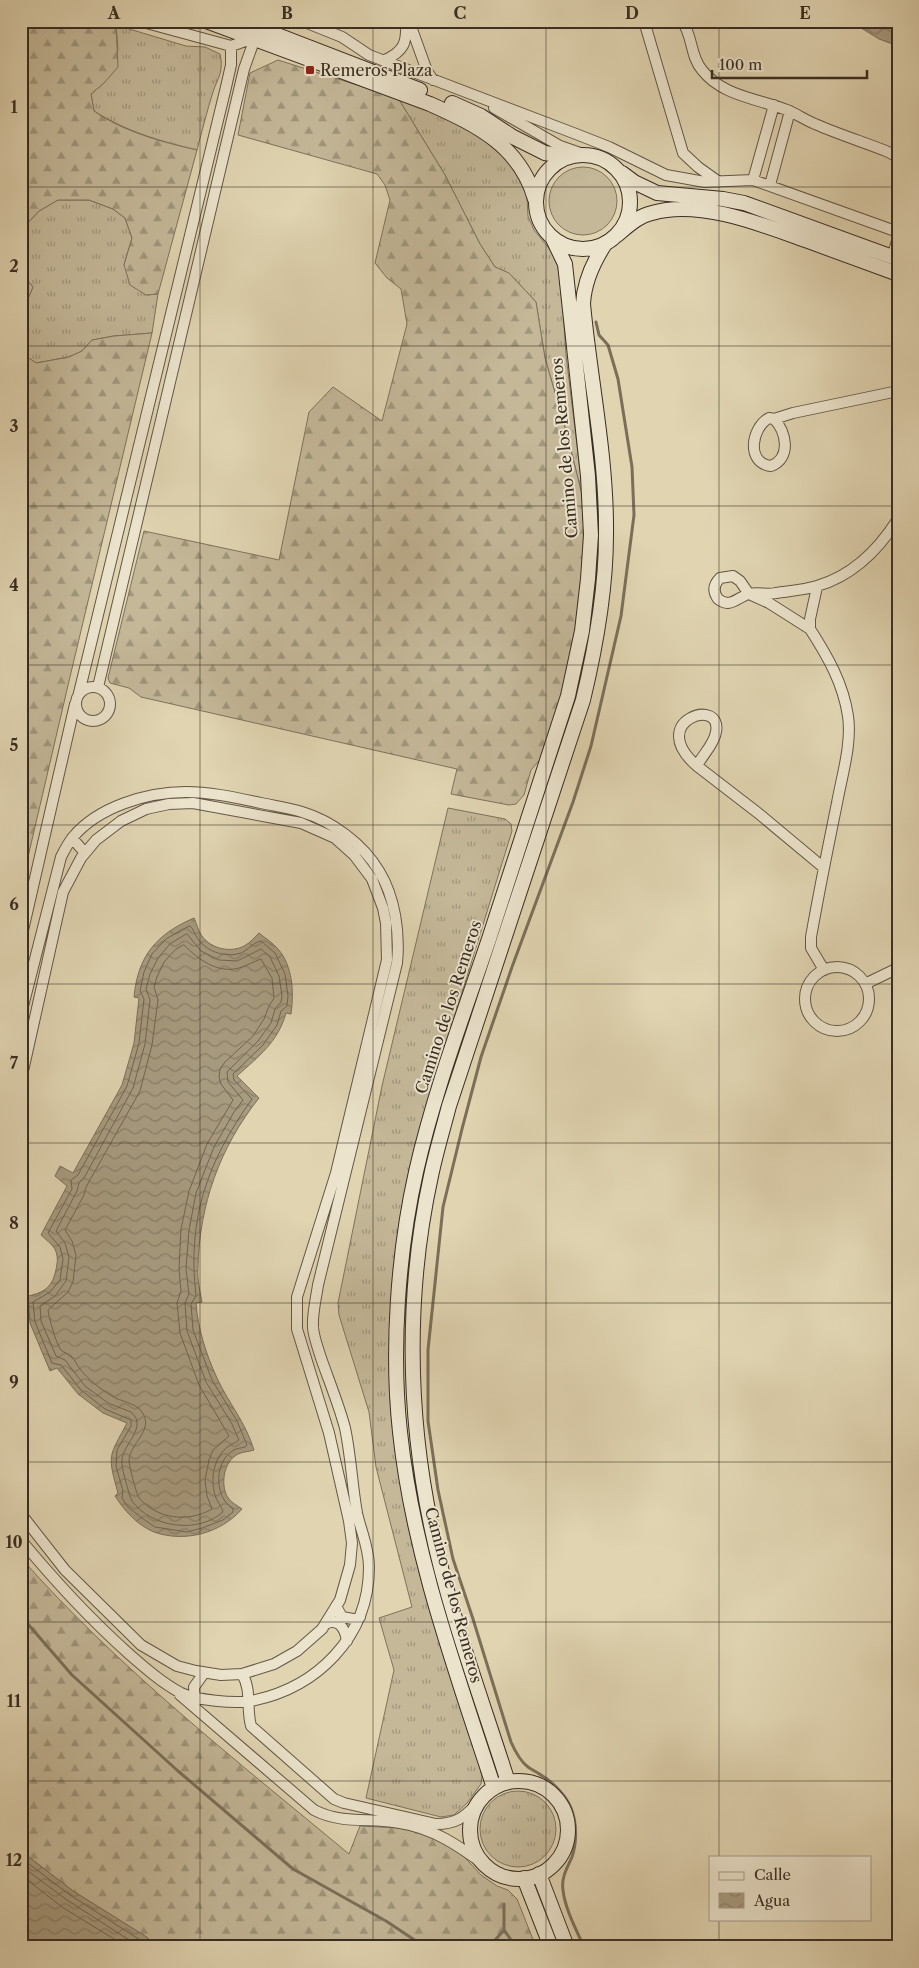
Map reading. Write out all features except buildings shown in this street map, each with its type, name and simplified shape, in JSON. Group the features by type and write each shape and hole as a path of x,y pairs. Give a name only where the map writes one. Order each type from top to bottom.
{"main road":[{"path":"206,21 260,29 446,100 481,116 513,137 546,153 568,157 586,155 598,157 609,162 634,182 656,193 668,196 723,199 744,203 895,258"},
{"path":"241,21 464,119 494,138 522,166 531,184 537,214 543,228 553,239 565,246 578,249 592,248 605,244 635,220 652,212 673,210 703,211 741,217 898,274"},
{"path":"535,199 538,185 545,173 555,163 568,157"},
{"path":"617,235 625,223 630,210 630,195 626,182 618,170"},
{"name":"Camino de los Remeros","path":"494,1788 428,1581 416,1530 404,1468 400,1428 397,1319 410,1202 425,1137 443,1075 568,696 582,631 591,535 588,484 565,264 553,239"},
{"name":"Camino de los Remeros","path":"508,1782 462,1637 431,1526 415,1427 412,1358 413,1320 426,1205 431,1175 447,1115 583,700 592,664 604,580 606,535 603,475 583,304 584,292 591,272 605,244"},
{"path":"522,1781 536,1784 552,1794 564,1810 568,1823 568,1837 557,1861 539,1874 524,1878 509,1878 496,1873 485,1865 471,1843 471,1823 477,1804 494,1788 508,1782 522,1781"},
{"path":"539,1874 568,1947"},
{"path":"524,1878 551,1947"}],"street":[{"path":"138,21 231,46 260,29"},
{"path":"284,21 290,21"},
{"path":"302,21 342,37 369,55 593,141 666,176 720,182 753,180 898,232"},
{"path":"385,60 399,52 403,46 408,21"},
{"path":"408,21 427,71 433,80"},
{"path":"644,21 683,153 698,167 720,182"},
{"path":"682,21 690,37 696,62 703,72 728,90 790,111 812,123 898,157"},
{"path":"98,687 244,69 260,29"},
{"path":"21,939 231,65 231,46"},
{"path":"485,101 497,111 548,140 586,155"},
{"path":"753,180 774,105"},
{"path":"770,186 790,111"},
{"path":"202,187 215,190"},
{"path":"895,258 898,238"},
{"path":"774,419 793,413 898,391"},
{"path":"148,409 162,412"},
{"path":"824,970 811,948 811,937 848,742 844,697 833,667 810,629 769,603 749,594 772,594 817,587 832,581 854,568 866,558 886,538 898,519"},
{"path":"810,629 811,613 817,587"},
{"path":"76,704 80,715 84,719 96,721 106,716 110,706 110,700 105,691 98,687 89,687 79,693"},
{"path":"697,766 714,739 716,731 714,720 707,715 700,714 686,720 681,726 679,734 684,751 689,759 697,766 758,812 824,868"},
{"path":"21,1014 53,882 61,857 72,838 89,822 116,807 151,796 186,792 248,800 302,812 333,826 361,848 379,871 388,890 397,926 397,963 318,1286 313,1315 313,1329 344,1427 358,1514 369,1564 368,1586 360,1616 347,1641 334,1658 298,1684 269,1696 248,1702 194,1697 170,1686"},
{"path":"21,1080 63,892 85,852 96,840 121,821 146,809 168,804 193,803 301,823 335,838 354,855 372,879 383,908 386,923 387,960 336,1173 297,1297 297,1329 329,1433 349,1521 352,1543 350,1565 340,1600 322,1629 297,1651 274,1664 242,1674 221,1675 177,1666 141,1645 66,1570 21,1514"},
{"path":"104,813 112,828"},
{"path":"72,838 85,852"},
{"path":"843,968 859,976 865,984 869,1003 861,1020 845,1030 826,1030 811,1018 806,1010 806,991 810,982 824,970 843,968"},
{"path":"865,984 898,968"},
{"path":"21,1540 91,1619 141,1664 170,1686 314,1810 327,1817 344,1820 399,1822 422,1828 458,1845 485,1865"},
{"path":"336,1606 342,1617 352,1619 360,1616"},
{"path":"325,1624 330,1621 342,1626 346,1632 347,1641"},
{"path":"196,1709 194,1687 204,1672"},
{"path":"242,1674 248,1687 248,1717 255,1732 334,1799 344,1803 436,1824 450,1824 463,1818 477,1804"}],"green space":[{"path":"21,21 108,21 116,25 118,67 91,94 94,111 118,125 157,140 197,150 158,294 146,295 130,285 124,265 132,238 125,218 113,209 89,200 58,200 39,211 21,230"},
{"path":"116,25 186,46 205,47 220,54 220,74 197,150 144,135 94,111 91,94 104,83 118,50"},
{"path":"278,60 398,98 445,175 480,244 495,267 509,273 536,302 545,358 584,503 583,563 576,625 564,684 544,755 531,770 524,795 516,804 509,805 451,794 457,769 141,697 129,688 110,683 108,678 144,531 279,560 309,412 333,387 382,421 407,324 401,289 387,278 375,263 390,200 385,185 377,174 238,135 250,73"},
{"path":"398,98 460,123 498,148 521,175 527,196 528,216 534,230 560,262 566,355 584,503 545,358 536,302 510,274 495,267 480,244 445,175"},
{"path":"583,167 596,170 607,177 614,188 617,201 614,214 607,225 596,232 583,235 570,232 559,225 552,214 549,201 552,188 559,177 570,170"},
{"path":"58,200 89,200 113,209 125,218 132,238 124,265 146,295 158,294 152,333 92,340 82,351 69,357 36,363 23,354 28,333 27,301 33,287 21,273 21,230 39,211"},
{"path":"21,273 33,287 27,301 28,333 23,354 36,363 69,357 82,351 92,340 152,333 21,887"},
{"path":"448,808 505,819 511,824 512,831 430,1096 411,1164 395,1253 391,1332 395,1439 407,1521 420,1576 474,1745 482,1776 481,1784 467,1803 454,1815 441,1817 366,1798 394,1670 379,1618 412,1607 376,1467 369,1412 339,1315 338,1303 382,1086"},
{"path":"21,1558 59,1599 138,1676 221,1748 349,1854 360,1826 400,1828 424,1834 458,1850 481,1875 497,1886 508,1890 517,1899 536,1947 159,1947 145,1936 73,1891 21,1851"},
{"path":"518,1791 533,1794 545,1802 553,1814 556,1829 553,1844 545,1856 533,1864 518,1867 503,1864 491,1856 483,1844 480,1829 483,1814 491,1802 503,1794"}],"water":[{"path":"845,21 898,21 898,46 879,39 858,26"},
{"path":"194,918 202,936 211,944 222,949 244,946 259,933 278,949 287,963 292,997 291,1014 286,1013 283,1023 273,1040 237,1076 259,1098 233,1136 214,1178 207,1199 199,1245 198,1276 202,1302 196,1303 203,1341 217,1378 242,1421 254,1450 235,1456 225,1470 224,1489 226,1494 232,1502 242,1509 224,1524 213,1530 202,1534 178,1536 154,1532 142,1525 127,1512 115,1496 118,1493 112,1470 112,1456 116,1443 127,1423 103,1413 78,1394 57,1368 50,1371 30,1323 28,1296 41,1292 49,1286 56,1271 56,1251 41,1235 67,1186 55,1176 60,1166 73,1173 122,1085 134,1043 139,998 134,997 140,969 145,958 160,939 181,924"},
{"path":"21,1851 73,1891 145,1936 159,1947 21,1947"}],"waterway":[{"path":"584,1947 568,1912 563,1886 566,1869 575,1845 576,1832 573,1814 569,1803 559,1790 546,1778 525,1765 511,1742 453,1559 438,1490 428,1421 428,1350 443,1207 462,1129 481,1057 573,802 591,746 621,616 634,515 632,467 618,379 608,345 599,335 596,322"},
{"path":"21,1616 72,1675 178,1771 293,1869 386,1921 425,1947"},
{"path":"504,1904 504,1930 516,1947"},
{"path":"489,1947 504,1930"}],"place":[{"name":"Remeros Plaza","path":"310,70"}]}
